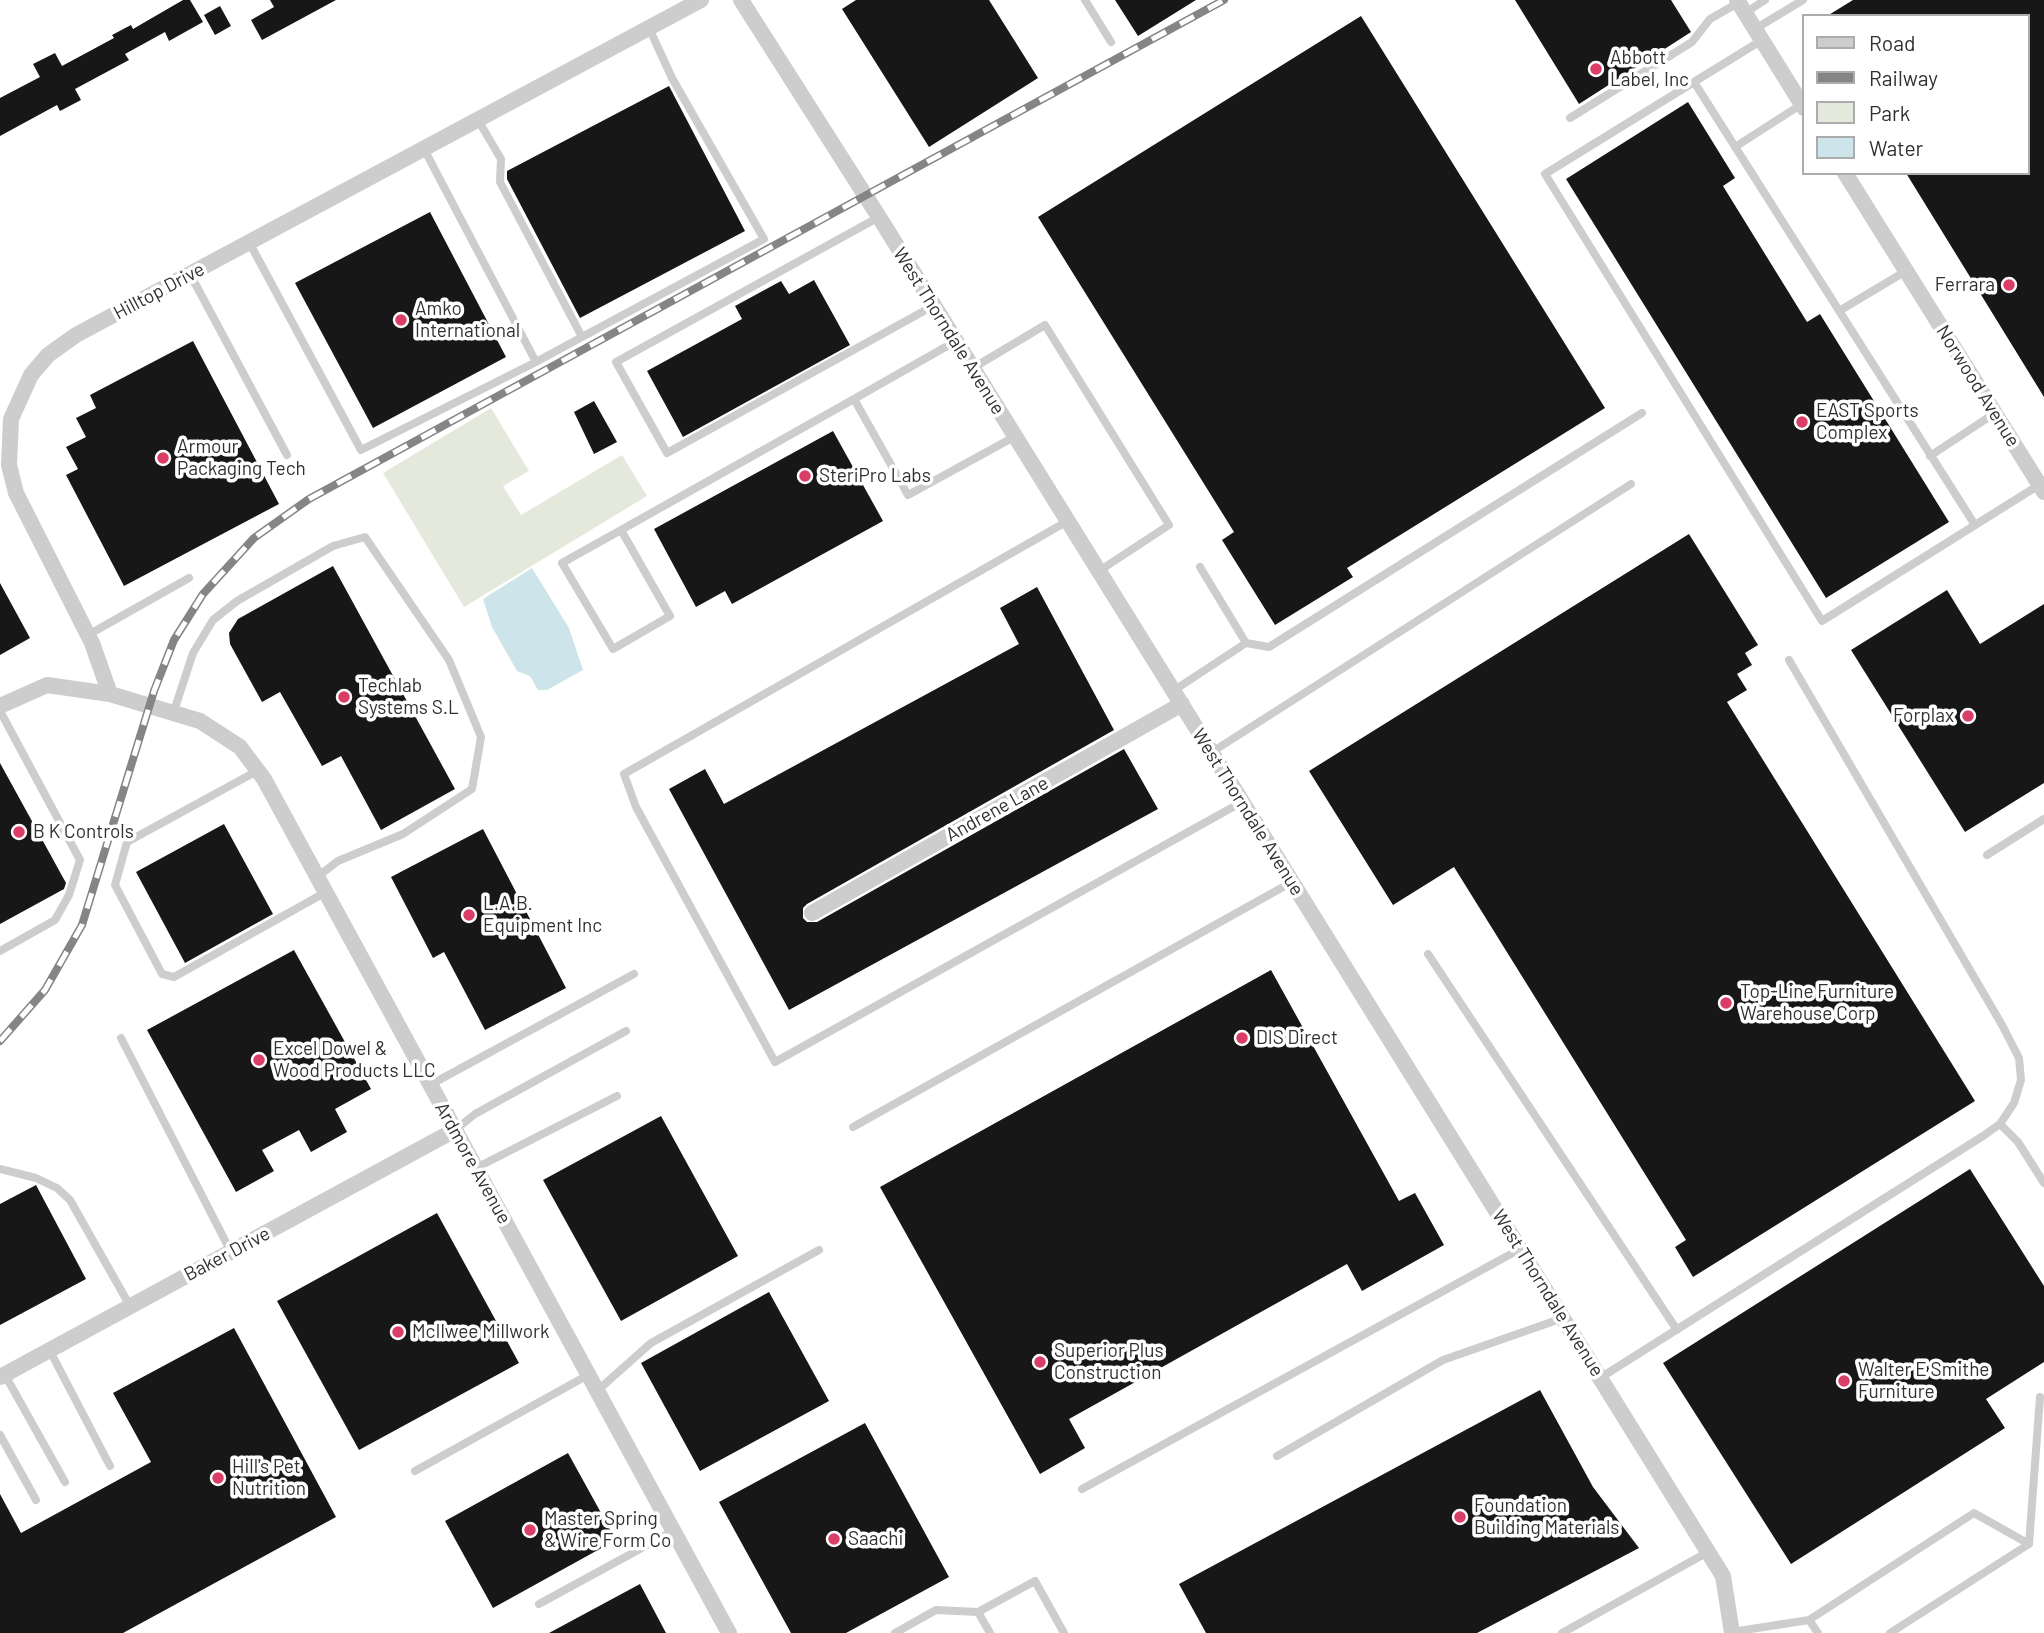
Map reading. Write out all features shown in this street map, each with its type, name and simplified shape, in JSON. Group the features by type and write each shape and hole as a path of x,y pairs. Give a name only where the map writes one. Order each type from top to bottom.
{"street":[{"name":"Hilltop Drive","path":"110,694 88,635 16,493 9,465 11,419 31,376 48,355 76,335 701,0"},
{"name":"West Thorndale Avenue","path":"741,0 956,341 1708,1552 1727,1586 1732,1633"},
{"path":"1740,5 1802,104"},
{"name":"Norwood Avenue","path":"1846,175 2042,489"},
{"path":"0,708 47,685 110,694"},
{"name":"Ardmore Avenue","path":"110,694 174,711 213,728 240,747 257,771 326,892 729,1633"},
{"name":"Andrene Lane","path":"811,913 1177,697"},
{"name":"Baker Drive","path":"3,1376 455,1130"}],"lane":[{"path":"1085,0 1111,42"},
{"path":"1570,118 1692,42 1710,19 1740,5 1765,0"},
{"path":"1802,0 1694,82 1545,174 1822,621 1975,526 2042,489"},
{"path":"249,242 361,450 536,362 764,239 672,78 649,28"},
{"path":"1694,82 1975,526"},
{"path":"1735,147 1802,107"},
{"path":"478,120 501,159 500,182 582,337"},
{"path":"424,149 536,362"},
{"path":"878,217 616,362 667,453 933,306"},
{"path":"1839,311 1906,271"},
{"path":"190,274 287,455"},
{"path":"972,368 1045,325 1169,525 1098,572"},
{"path":"621,530 670,616 613,649 562,563 956,341"},
{"path":"854,399 908,495 1014,437"},
{"path":"1200,567 1246,643 1269,648 1642,413"},
{"path":"1930,456 1995,413"},
{"path":"1212,752 1632,484"},
{"path":"1066,522 624,774 636,807 775,1062 1242,802"},
{"path":"174,711 194,653 214,620 237,601 333,546 365,537 449,660 481,737 472,789 403,834 338,861 317,877"},
{"path":"88,635 189,578"},
{"path":"1177,697 1246,643"},
{"path":"1600,1378 2000,1124 2014,1103 2021,1080 2019,1058 1789,660"},
{"path":"0,708 80,860 69,895 55,920 0,950"},
{"path":"257,771 127,842 115,885 162,974 174,977 326,892"},
{"path":"1987,855 2044,819"},
{"path":"853,1127 1292,881"},
{"path":"1427,954 1677,1330"},
{"path":"430,1085 634,974"},
{"path":"455,1130 475,1114 626,1031"},
{"path":"121,1038 231,1252"},
{"path":"475,1168 617,1096"},
{"path":"2000,1124 2018,1142 2044,1183"},
{"path":"0,1169 36,1178 57,1188 70,1200 130,1306"},
{"path":"1082,1489 1520,1249"},
{"path":"597,1391 651,1343 819,1250"},
{"path":"1277,1456 1443,1360 1563,1318"},
{"path":"50,1351 110,1466"},
{"path":"415,1471 588,1375"},
{"path":"3,1376 65,1482"},
{"path":"2029,1544 2040,1397"},
{"path":"0,1435 36,1500"},
{"path":"1732,1633 1809,1620 1974,1513 2029,1544"},
{"path":"539,1604 673,1531"},
{"path":"1890,1633 2029,1544"},
{"path":"1562,1633 1708,1552"},
{"path":"895,1633 936,1609 978,1612 1035,1581 1064,1633"},
{"path":"978,1612 990,1633"},
{"path":"1809,1620 1818,1633"}],"green space":[{"path":"491,408 529,471 503,486 521,515 622,455 647,496 464,607 383,473"}],"water":[{"path":"532,568 569,628 583,670 547,690 538,690 530,676 517,671 492,627 483,599"}],"building":[{"path":"183,0 190,0 203,22 169,41 165,32 125,54 129,60 75,89 81,100 60,111 57,105 0,136 0,98 40,77 33,64 55,53 62,66 114,38 112,35 131,25 133,29"},
{"path":"270,0 336,0 262,40 251,20 274,7"},
{"path":"856,0 989,0 1038,78 929,147 842,9"},
{"path":"1115,0 1196,0 1138,36"},
{"name":"Abbott Label, Inc","path":"1515,0 1671,0 1691,32 1579,104"},
{"name":"Ferrara","path":"1853,0 2044,0 2044,397 1907,175 2030,175 2030,14 1830,14"},
{"path":"220,6 231,26 215,35 204,15"},
{"path":"1361,16 1605,408 1347,568 1353,577 1275,625 1222,540 1234,532 1038,217"},
{"path":"669,86 745,231 580,318 507,179 507,171"},
{"name":"EAST Sports Complex","path":"1688,102 1735,178 1723,186 1807,322 1820,314 1949,522 1826,598 1566,179"},
{"name":"Amko International","path":"430,212 506,357 373,428 295,283"},
{"path":"814,280 850,345 683,437 647,371 742,319 735,306 781,281 789,294"},
{"name":"Armour Packaging Tech","path":"193,341 279,504 124,586 66,475 78,469 66,447 86,437 76,418 96,408 90,395"},
{"path":"594,401 617,442 594,454 574,412"},
{"name":"SteriPro Labs","path":"833,431 883,521 732,604 725,591 696,607 654,529"},
{"name":"Top-Line Furniture Warehouse Corp","path":"1689,534 1758,645 1745,653 1752,665 1737,674 1747,690 1727,702 1975,1101 1693,1277 1675,1247 1686,1240 1454,867 1393,905 1309,771"},
{"name":"Techlab Systems S.L","path":"333,566 455,789 381,830 341,756 322,766 280,692 262,702 230,644 229,633 238,619"},
{"path":"0,583 30,638 0,655"},
{"path":"1037,587 1114,730 807,904 803,908 803,918 807,922 817,922 1124,749 1158,809 789,1010 669,789 705,769 724,804 1019,644 1000,608"},
{"name":"Forplax","path":"1947,590 1980,644 2044,604 2044,783 1965,832 1851,650"},
{"name":"B K Controls","path":"0,763 66,883 64,889 0,924"},
{"path":"224,824 273,914 185,963 136,872"},
{"name":"L.A.B. Equipment Inc","path":"483,829 566,988 485,1030 444,952 433,958 391,877"},
{"name":"Excel Dowel & Wood Products LLC","path":"294,950 371,1089 335,1109 347,1132 311,1152 299,1130 262,1150 274,1171 236,1192 147,1030"},
{"path":"1271,970 1399,1201 1415,1193 1444,1245 1362,1291 1347,1264 1069,1419 1085,1448 1040,1474 880,1187"},
{"path":"661,1116 738,1256 621,1321 543,1180"},
{"name":"Walter E Smithe Furniture","path":"1970,1169 2044,1286 2044,1362 1986,1399 2005,1428 1791,1564 1663,1363"},
{"path":"36,1185 86,1279 0,1325 0,1204"},
{"name":"McIlwee Millwork","path":"437,1213 519,1363 359,1450 277,1301"},
{"path":"769,1292 829,1401 700,1471 641,1363"},
{"name":"Hill's Pet Nutrition","path":"234,1328 336,1517 123,1633 0,1633 0,1494 21,1533 151,1462 113,1393"},
{"name":"Foundation Building Materials","path":"1540,1390 1593,1487 1639,1548 1477,1633 1206,1633 1179,1584"},
{"name":"Saachi","path":"865,1423 949,1577 846,1633 791,1633 719,1502"},
{"name":"Master Spring & Wire Form Co","path":"568,1453 616,1540 493,1608 445,1521"},
{"path":"640,1584 666,1633 549,1633"}],"railway":[{"path":"0,1041 45,990 82,925 154,691 174,640 203,594 254,538 309,499 1224,0"}],"place":[{"name":"Abbott Label, Inc","path":"1596,69"},
{"name":"Ferrara","path":"2009,285"},
{"name":"Amko International","path":"401,320"},
{"name":"EAST Sports Complex","path":"1802,422"},
{"name":"Armour Packaging Tech","path":"163,458"},
{"name":"SteriPro Labs","path":"805,476"},
{"name":"Techlab Systems S.L","path":"344,697"},
{"name":"Forplax","path":"1968,716"},
{"name":"B K Controls","path":"19,832"},
{"name":"L.A.B. Equipment Inc","path":"469,915"},
{"name":"Top-Line Furniture Warehouse Corp","path":"1726,1003"},
{"name":"DIS Direct","path":"1242,1038"},
{"name":"Excel Dowel & Wood Products LLC","path":"259,1060"},
{"name":"McIlwee Millwork","path":"398,1332"},
{"name":"Superior Plus Construction","path":"1040,1362"},
{"name":"Walter E Smithe Furniture","path":"1844,1381"},
{"name":"Hill's Pet Nutrition","path":"218,1478"},
{"name":"Foundation Building Materials","path":"1460,1517"},
{"name":"Master Spring & Wire Form Co","path":"530,1530"},
{"name":"Saachi","path":"834,1539"}]}
